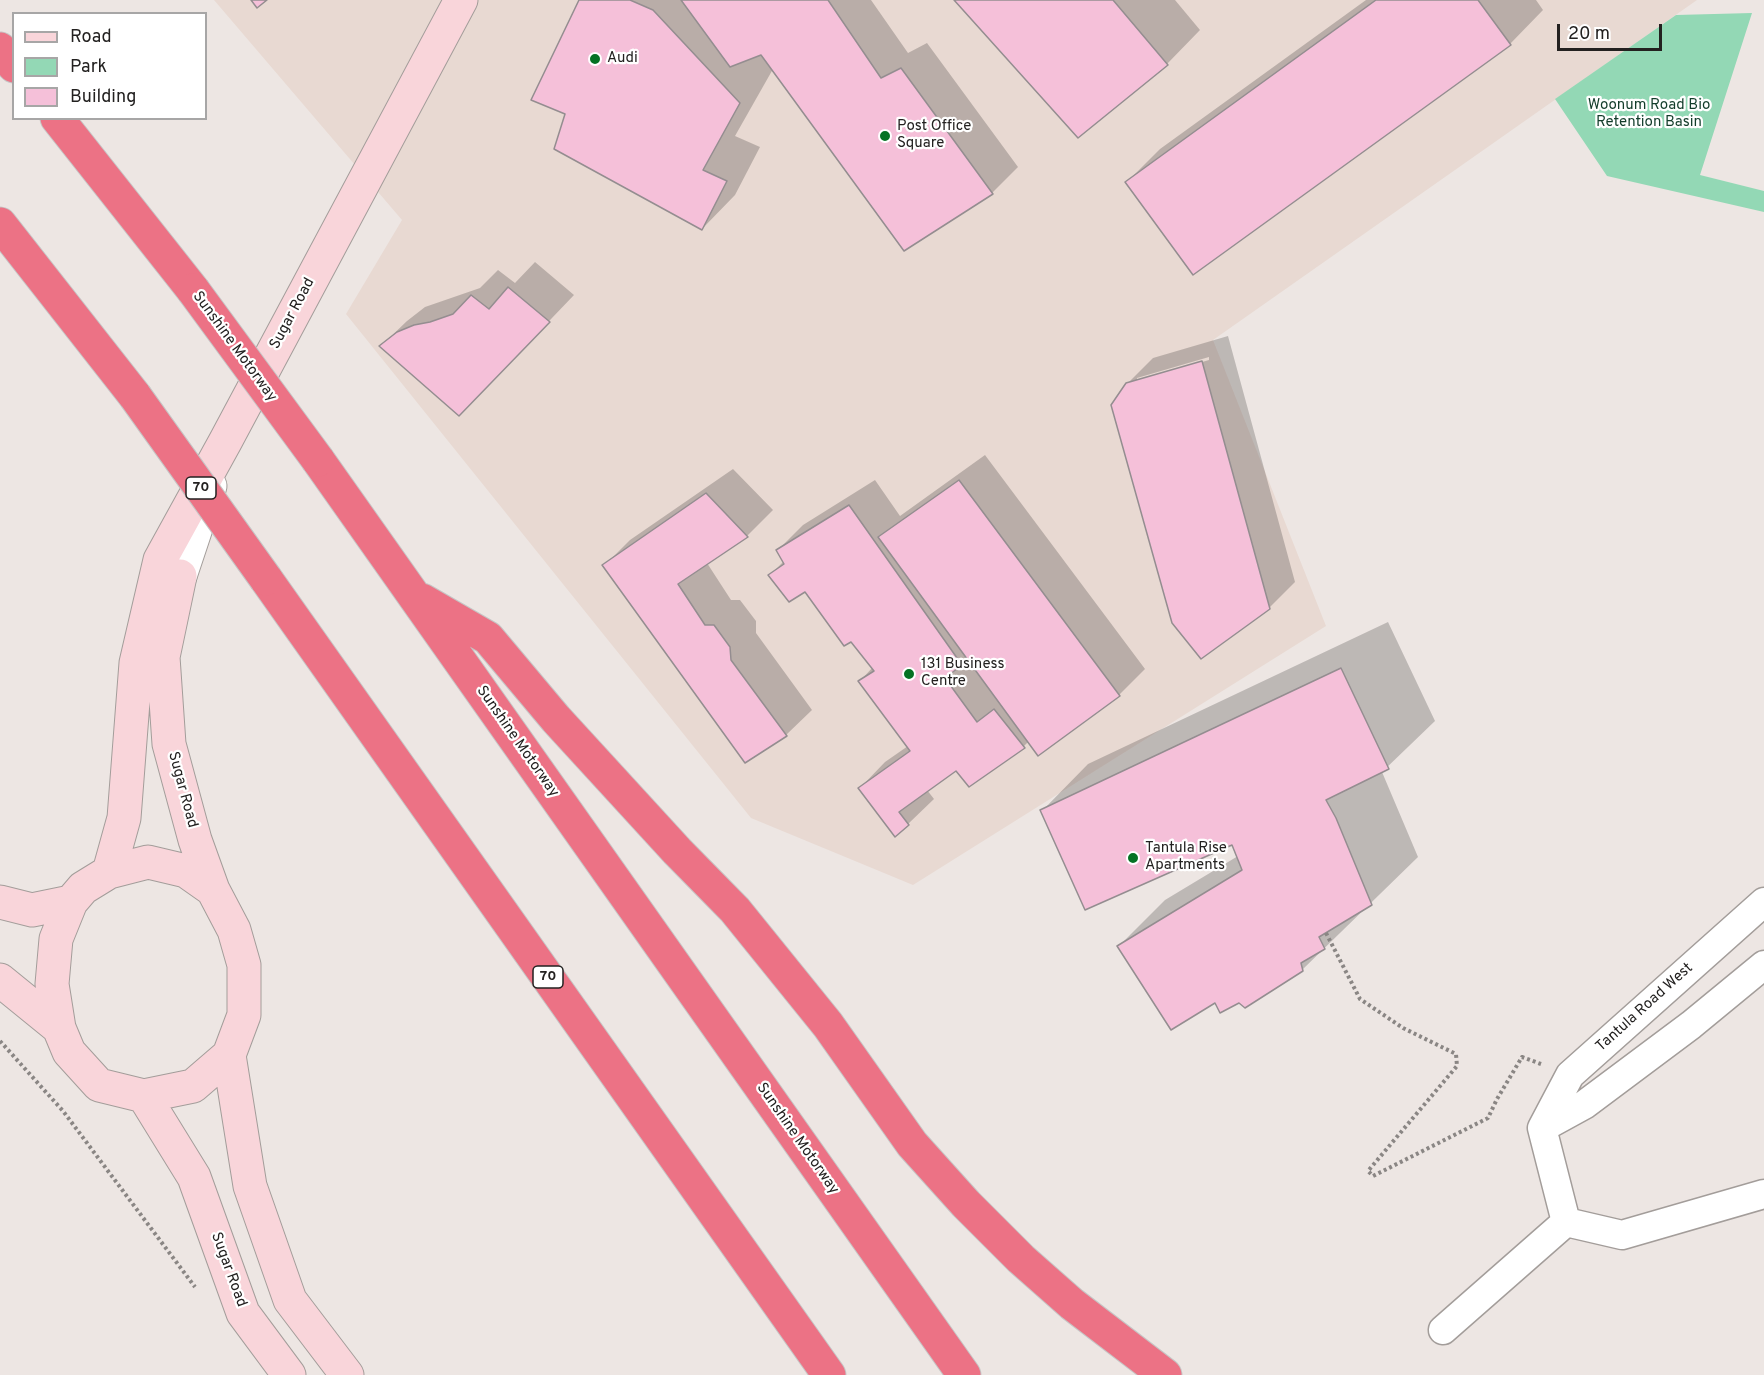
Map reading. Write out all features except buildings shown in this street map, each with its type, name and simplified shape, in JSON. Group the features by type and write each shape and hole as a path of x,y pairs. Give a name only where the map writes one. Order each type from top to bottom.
{"highway":[{"path":"0,49 12,64"},
{"name":"Sunshine Motorway","path":"59,120 193,290 318,460 964,1375"},
{"name":"70","path":"0,224 135,396 829,1375"},
{"path":"412,594 488,638 556,719 677,851 735,910 828,1025 912,1144 966,1204 1021,1259 1072,1304 1165,1375"}],"main road":[{"name":"Sugar Road","path":"225,442 461,0"},
{"path":"110,872 124,818 136,663 160,560 225,442"},
{"name":"Sugar Road","path":"180,576 163,657 169,744 195,840 213,890 234,930 244,965 244,1015 230,1055"},
{"path":"213,890 186,871 148,862 110,872 83,888 70,902 56,939 52,984 60,1028 69,1052 99,1085 144,1096 193,1086 230,1055"},
{"path":"0,902 32,910 70,902"},
{"path":"0,980 60,1028"},
{"path":"230,1055 250,1186 291,1300 347,1375"},
{"name":"Sugar Road","path":"144,1096 194,1177 243,1313 289,1375"}],"street":[{"name":"Sugar Road","path":"180,576 225,442"},
{"name":"Tantula Road West","path":"1542,1128 1570,1075 1764,902"},
{"path":"1566,1222 1542,1128 1584,1105 1691,1025 1764,964"},
{"path":"1566,1222 1622,1235 1764,1194"},
{"path":"1443,1330 1566,1222"}],"path":[{"path":"1326,933 1360,999 1403,1028 1455,1054 1457,1066 1368,1171 1373,1176 1488,1118 1522,1057 1570,1075"},
{"path":"0,1041 63,1111 199,1293"}],"shaded area":[{"path":"214,0 1697,0 1213,340 1326,626 913,885 751,818 346,314 402,220"}],"green space":[{"name":"Woonum Road Bio Retention Basin","path":"1752,13 1700,175 1764,191 1764,212 1607,176 1555,99 1676,15"}],"place":[{"name":"Audi","path":"595,59"},
{"name":"Post Office Square","path":"885,136"},
{"name":"131 Business Centre","path":"909,674"},
{"name":"Tantula Rise Apartments","path":"1133,858"}]}
